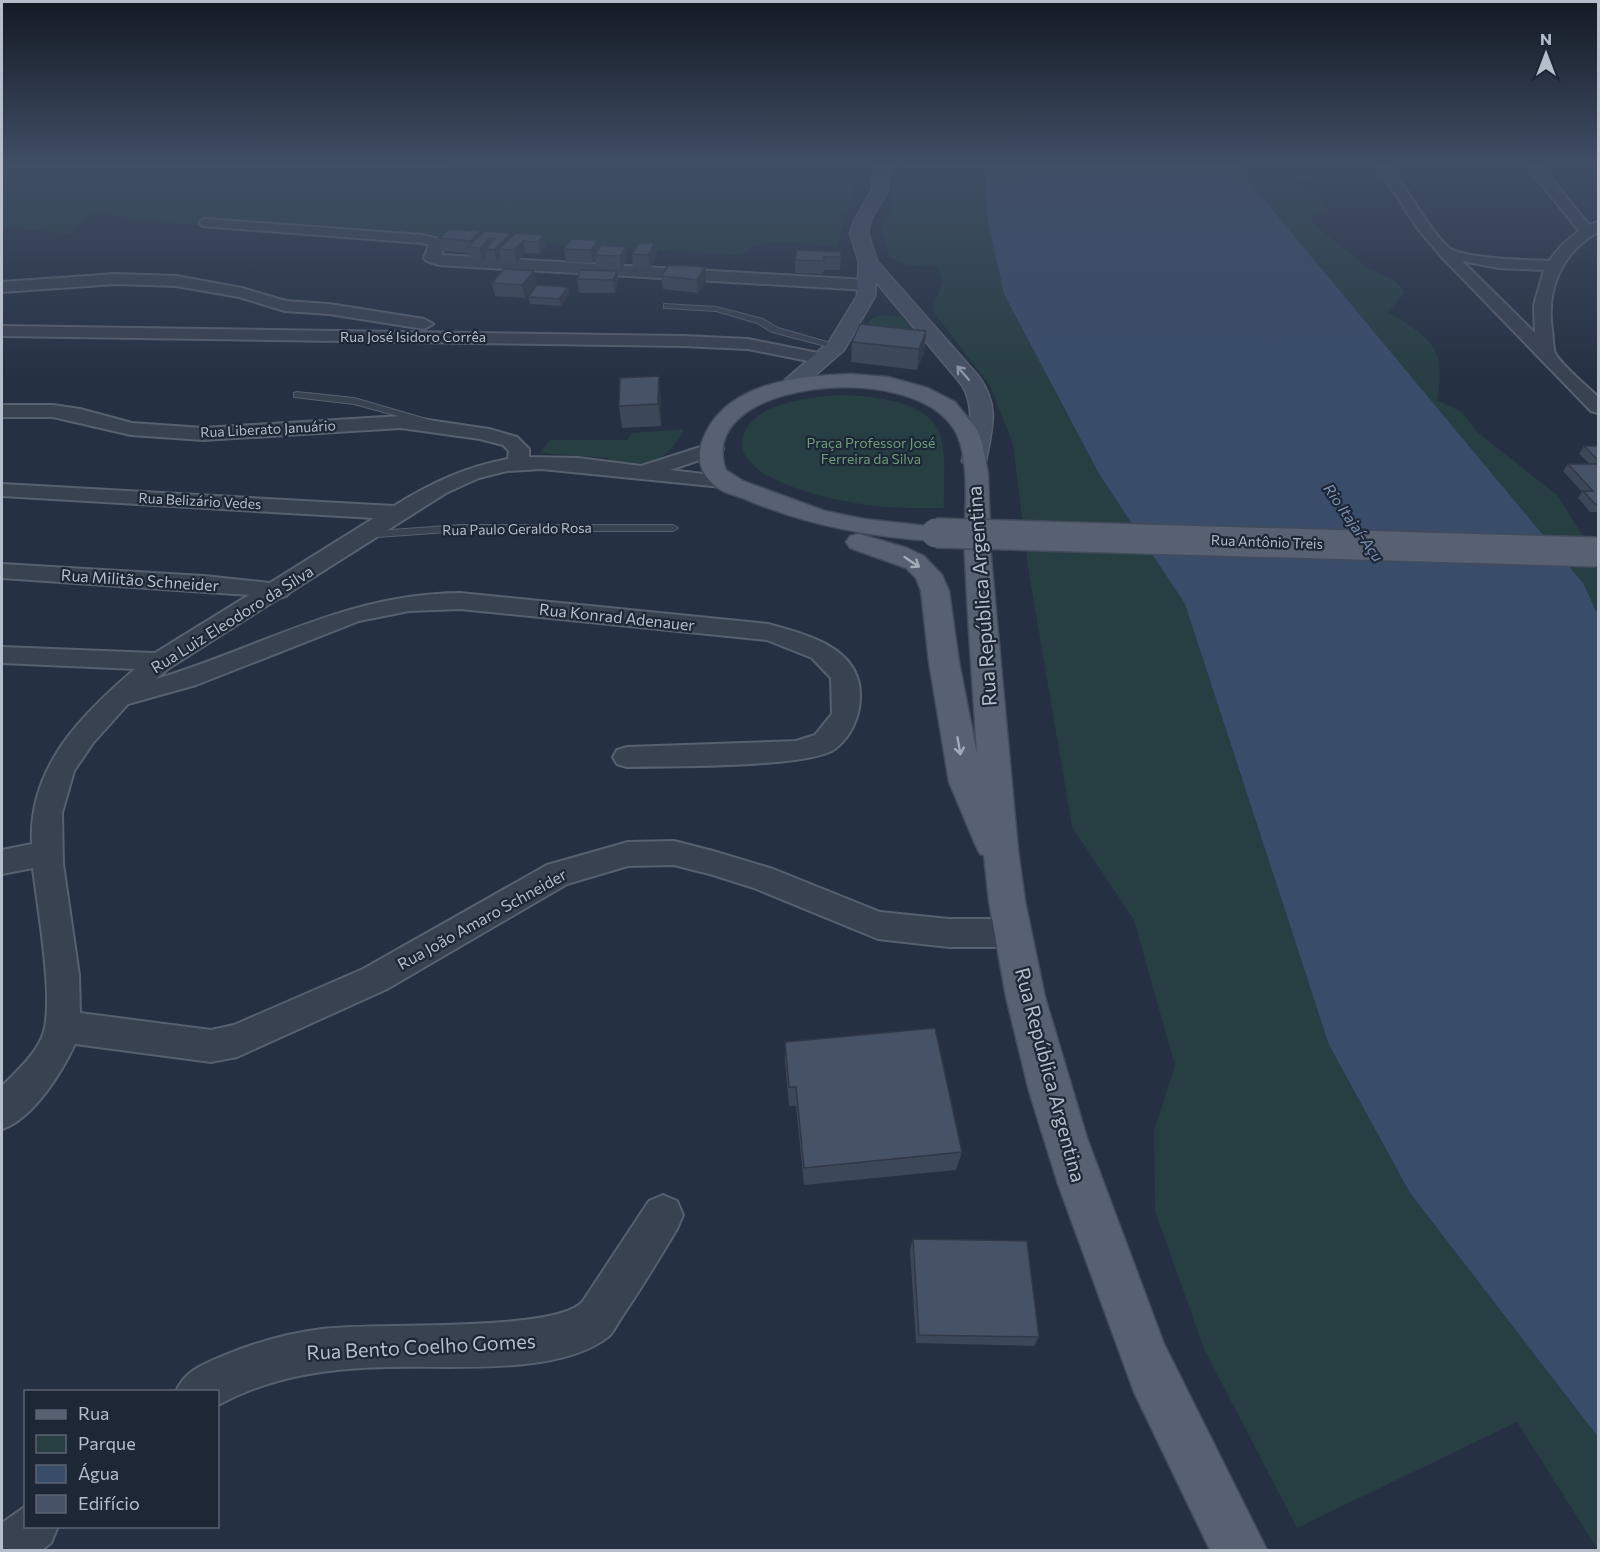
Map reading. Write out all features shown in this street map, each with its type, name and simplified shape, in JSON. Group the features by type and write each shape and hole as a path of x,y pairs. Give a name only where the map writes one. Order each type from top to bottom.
{"main road":[{"path":"789,386 830,352 861,307 867,285 868,262 861,238"},
{"path":"868,262 972,383 981,399 983,416 974,461"},
{"path":"861,307 892,304 914,313"},
{"name":"Rua República Argentina","path":"712,449 718,431 737,408 789,386 837,380 872,382 921,393 948,408 966,431 974,461 978,552 1003,869 1013,933 1038,1048 1079,1184 1156,1384 1239,1551"},
{"path":"712,449 712,466 729,494 738,502 756,511 821,533 898,554 915,562 928,575 935,591 944,662 966,782 1003,869"},
{"name":"Rua Antônio Treis","path":"723,481 801,512 854,526 891,531 1597,552"}],"street":[{"path":"414,238 438,243 432,258 439,260 867,285"},
{"path":"1434,238 1599,407"},
{"path":"1546,352 1541,308 1552,266 1566,248 1580,238"},
{"path":"1446,253 1499,263 1552,266"},
{"path":"2,287 116,279 176,281 242,293 285,306 329,309 438,327 463,338"},
{"name":"Rua José Isidoro Corrêa","path":"2,331 748,344 830,352"},
{"name":"Rua Liberato Januário","path":"2,411 53,411 80,415 131,429 202,434 303,430 401,422 447,427 510,441 519,449 518,462"},
{"name":"Rua Luiz Eleodoro da Silva","path":"642,472 712,449"},
{"name":"Rua Luiz Eleodoro da Silva","path":"2,1111 40,1069 59,1040 62,1026 64,969 47,853 49,805 58,775 83,737 119,698 160,662 278,591 362,535 459,476 485,467 518,462 548,461 723,481"},
{"name":"Rua Belizário Vedes","path":"2,490 399,513"},
{"name":"Rua Militão Schneider","path":"2,571 204,583 278,591"},
{"name":"Rua Konrad Adenauer","path":"119,698 155,691 342,619 386,607 450,602 527,607 768,632 794,639 825,655 844,678 846,716 825,742 796,751 627,757"},
{"path":"2,655 160,662"},
{"path":"2,862 47,853"},
{"name":"Rua João Amaro Schneider","path":"62,1026 210,1046 237,1041 375,979 558,874 628,854 674,853 713,863 762,878 878,925 949,933 1013,933"},
{"name":"Rua Bento Coelho Gomes","path":"201,1390 221,1376 288,1355 348,1347 508,1344 548,1339 594,1321 627,1275 663,1215"},
{"path":"7,1551 33,1528"}],"lane":[{"path":"667,306 726,312 760,321 775,330 830,352"},
{"path":"297,395 354,401 447,427"},
{"name":"Rua Paulo Geraldo Rosa","path":"362,535 461,528 673,528"}],"green space":[{"path":"442,238 839,238 837,247 774,242 751,248 741,255"},
{"path":"884,238 992,238 1004,294 1099,474 1185,604 1329,1045 1410,1193 1598,1437 1598,1550 1517,1422 1297,1528 1204,1349 1155,1211 1154,1130 1175,1066 1134,920 1072,827 1028,567 1013,444 990,386 932,310 943,281 938,267 907,265 889,257"},
{"path":"1296,238 1332,238 1363,264 1396,282 1405,293 1388,312 1415,329 1432,346 1437,355 1439,367 1437,400 1462,412 1476,431 1557,495 1598,559 1598,615 1583,583"},
{"path":"883,315 902,317 914,332 858,338 872,318"},
{"name":"Praça Professor José Ferreira da Silva","path":"837,395 893,401 920,411 931,420 938,430 943,448 944,508 898,508 830,498 787,485 766,475 746,457 742,443 746,430 754,419 780,405"},
{"path":"684,429 670,450 662,457 643,463 607,464 609,458 540,453 550,440 628,440 631,433"}],"water":[{"name":"Rio Itajaí-Açu","path":"992,238 1296,238 1583,583 1598,615 1598,1437 1410,1193 1329,1045 1185,604 1099,474 1004,294"}],"building":[{"path":"443,238 473,238 470,241"},
{"path":"477,238 490,238 480,248 468,247"},
{"path":"492,238 506,238 494,250 485,249 495,239"},
{"path":"510,238 541,238 538,242 523,241 514,250 499,249"},
{"path":"571,239 597,240 591,250 564,249"},
{"path":"639,243 655,243 648,255 632,254"},
{"path":"601,245 626,247 620,256 595,255"},
{"path":"797,250 841,252 840,257 824,257 824,261 795,260"},
{"path":"669,265 705,267 697,280 661,276"},
{"path":"504,269 534,271 522,285 492,283"},
{"path":"581,270 617,271 613,280 577,279"},
{"path":"537,285 568,287 559,299 528,297"},
{"path":"860,324 926,331 919,349 852,342"},
{"path":"659,376 658,404 619,406 620,378"},
{"path":"1584,446 1599,446 1599,460 1598,460"},
{"path":"1568,464 1599,464 1599,504 1595,504 1583,491 1593,491"},
{"path":"935,1028 962,1152 804,1168 796,1087 789,1087 785,1042"},
{"path":"913,1239 1027,1241 1039,1337 919,1335"}]}
